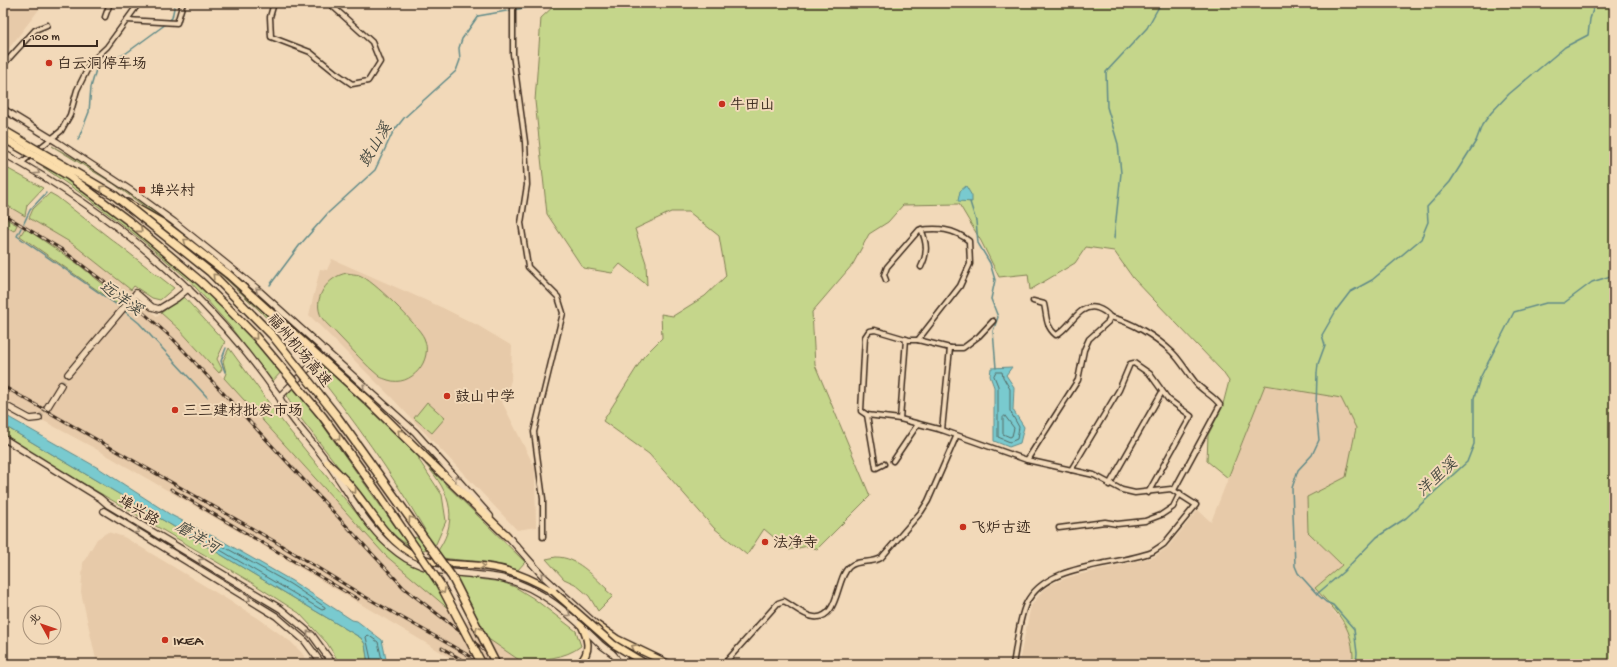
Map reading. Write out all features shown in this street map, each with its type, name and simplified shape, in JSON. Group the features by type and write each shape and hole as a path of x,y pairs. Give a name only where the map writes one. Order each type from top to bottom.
{"highway":[{"name":"福州机场高速","path":"3,130 114,195 210,272 277,341 336,415 452,577 496,664"},
{"name":"福州机场高速","path":"3,138 69,176 130,222 200,282 226,306 256,338 323,417 378,493 440,584 482,664"},
{"path":"114,195 162,223 228,274 367,400 507,536"}],"main road":[{"path":"3,109 130,190 174,222 256,288 414,432 468,490 543,576 597,625 620,651 627,664"},
{"path":"3,153 92,207 126,232 189,288 226,328 279,397 286,409 327,462 344,489 375,531 398,553 411,561 441,572 486,576 517,582 549,599 581,624 603,646 612,651 620,664"},
{"path":"132,298 136,293 152,307 159,309 178,298 189,288"},
{"path":"68,374 127,304"},
{"path":"279,397 326,351"},
{"path":"47,408 61,385"},
{"path":"3,409 8,407 30,419 39,418"},
{"name":"埠兴路","path":"3,438 100,498 108,505 281,609 312,635 333,664"},
{"path":"327,462 349,484 381,527 402,548 414,555 441,564 489,566 504,569 538,582 554,592 613,644 646,664"},
{"name":"埠兴路","path":"104,511 276,616 305,641 322,664"},
{"path":"579,664 586,656 588,648 588,640 581,624"},
{"path":"597,625 617,639 669,664"}],"street":[{"path":"105,16 110,3"},
{"path":"21,163 60,131 70,115 77,90 91,62 107,47 139,3"},
{"path":"127,20 177,22 182,3"},
{"path":"274,3 270,17 271,37 310,52 352,84 368,81 380,62 372,42 332,4"},
{"path":"513,7 513,54 525,142 527,185 521,223 528,267 558,297 563,313 534,432 543,499 543,537"},
{"path":"3,65 35,30 48,25"},
{"path":"921,229 926,240 926,250 921,267"},
{"path":"886,280 884,275 887,267 921,229 948,229 961,234 968,241 970,264 960,286 918,340"},
{"path":"1033,301 1044,304 1047,322 1051,331 1056,335 1064,332 1074,317 1085,309 1093,307 1101,309 1110,317 1130,324 1171,352 1195,382 1206,393 1215,398 1220,405 1174,490"},
{"path":"1027,460 1078,380 1084,350 1089,339 1108,322 1110,317"},
{"path":"993,321 979,336 963,348 950,348 918,340 906,339 875,330 869,332 865,337 860,403 861,411 867,415 900,419 942,430 956,437 1027,460 1094,475 1109,484 1135,493 1174,490 1196,505 1158,549 1146,555 1058,575 1040,586 1027,604 1023,614 1014,664"},
{"path":"900,419 906,339"},
{"path":"942,430 950,348"},
{"path":"1071,470 1119,390 1130,364 1134,362 1145,369 1162,392 1191,416 1148,492"},
{"path":"1109,484 1162,392"},
{"path":"867,415 876,468 884,464"},
{"path":"893,461 918,424"},
{"path":"724,664 778,603 784,601 814,617 820,617 829,610 840,588 841,576 848,567 855,563 875,562 881,558 921,512 936,486 956,437"},
{"path":"1059,528 1106,522 1117,524 1145,521 1161,515 1173,507 1180,493"}],"shaded area":[{"path":"3,3 44,3 3,56"},
{"path":"3,203 73,244 131,290 130,297 139,298 157,317 161,313 179,329 385,555 451,611 522,662 512,664 461,664 248,537 96,449 3,399"},
{"name":"鼓山中学","path":"332,259 443,308 477,325 512,346 511,380 507,394 501,400 535,468 536,527 517,530 392,398 309,315 320,269 327,270"},
{"path":"1265,385 1341,398 1356,428 1346,477 1307,497 1308,532 1342,565 1315,588 1348,629 1353,641 1353,657 1344,664 1025,664 1019,662 1031,606 1043,590 1051,584 1069,577 1154,557 1168,547 1198,510 1211,522"},
{"path":"108,532 124,537 258,618 291,642 302,653 309,664 97,664 81,592 83,563 97,539"}],"green space":[{"path":"557,3 1614,3 1614,664 1344,664 1353,657 1350,636 1342,619 1315,588 1342,565 1308,532 1307,497 1346,477 1356,428 1341,398 1265,385 1228,478 1207,461 1208,435 1222,408 1229,381 1222,371 1133,278 1114,251 1086,247 1075,263 1030,290 1028,274 999,277 981,241 959,204 903,205 888,222 869,234 853,264 812,312 815,365 870,496 817,549 808,546 789,550 764,529 747,555 714,528 649,454 603,421 644,356 662,338 661,314 673,316 705,296 726,276 719,236 689,212 671,212 635,229 646,263 647,285 620,264 612,273 583,268 547,214 535,101 541,18"},
{"path":"52,146 101,173 130,193 236,274 310,340 308,342 219,262 114,184"},
{"path":"3,166 43,188 27,205 25,216 3,203"},
{"path":"43,167 62,176 101,202 195,280 237,320 282,371 272,382 229,325 189,280 142,240 86,197"},
{"path":"50,193 174,288 160,300 152,298 134,286 131,290 73,244 29,218 33,209"},
{"path":"3,217 17,225 14,231 3,225"},
{"path":"25,228 78,264 124,301 120,306 20,236"},
{"path":"215,269 304,348 299,353 259,310"},
{"path":"347,273 359,275 374,285 414,324 424,338 426,355 423,363 412,376 405,380 397,381 380,377 322,318 319,311 319,303 323,290 334,279"},
{"path":"183,296 225,342 217,359 222,369 219,373 179,329 161,313"},
{"path":"229,348 285,425 374,535 394,551 427,569 451,611 385,555 224,378 226,373 223,361"},
{"path":"319,361 419,457 419,460 442,495 446,521 436,544 424,550 409,546 388,531 292,407 287,395 295,386 404,539 418,537 425,530 372,447 312,368"},
{"path":"427,402 445,418 432,433 414,418"},
{"path":"3,425 361,638 365,644 368,664 340,664 327,643 299,613 249,581 3,436"},
{"path":"425,464 525,562 517,571 487,562 434,556 442,544 447,532 450,520 449,508 447,497 441,486"},
{"path":"556,557 571,560 577,563 590,573 613,596 598,611 589,596 575,584 564,579 546,559"},
{"path":"456,576 502,582 515,587 533,598 576,631 581,646 568,654 561,656 522,662 484,636"}],"water":[{"path":"966,186 972,196 972,202 958,201 960,191"},
{"path":"1012,367 1006,375 1014,387 1013,410 1024,427 1020,443 1009,447 994,441 994,387 990,376 991,368"},
{"name":"磨洋河","path":"3,414 100,469 171,515 224,542 292,581 352,620 357,621 382,640 387,664 368,664 365,644 361,638 3,425"}],"waterway":[{"name":"远洋溪","path":"168,21 172,18 175,3"},
{"name":"鼓山溪","path":"270,285 299,246 328,213 375,170 393,132 404,118 456,71 460,60 459,48 462,39 478,16 529,7 533,3"},
{"path":"1114,238 1121,173 1118,144 1107,107 1106,72 1147,28 1161,3"},
{"path":"1317,594 1298,573 1295,566 1292,488 1298,470 1312,455 1319,440 1316,409 1317,373 1318,364 1325,345 1322,335 1337,309 1350,292 1372,280 1421,239 1428,222 1427,207 1450,182 1476,141 1482,125 1509,94 1565,47 1588,35 1590,19 1595,3"},
{"name":"远洋溪","path":"78,140 89,112 91,87 97,66 125,54 166,24"},
{"name":"远洋溪","path":"24,223 30,210 46,193"},
{"path":"970,202 976,221 978,243 990,263 995,280 991,299 998,317 993,331 996,368"},
{"name":"远洋溪","path":"21,228 17,236 117,305 139,323 207,397"},
{"name":"洋里溪","path":"1356,664 1357,653 1354,629 1333,605 1326,602 1317,594 1343,572 1377,537 1406,518 1467,462 1474,444 1474,398 1480,378 1514,312 1546,303 1564,303 1592,282 1614,275"},
{"path":"225,372 221,361 226,348"}],"tunnel":[{"path":"61,385 68,374"},
{"path":"39,418 47,408"}],"railway":[{"path":"3,214 61,249 137,307 173,339 404,588 502,664"},
{"path":"3,386 274,541 362,595 484,664"},
{"path":"171,489 358,599"},
{"path":"442,648 469,664"}],"place":[{"name":"白云洞停车场","path":"49,63"},
{"name":"牛田山","path":"722,104"},
{"name":"埠兴村","path":"142,190"},
{"name":"鼓山中学","path":"447,396"},
{"name":"三三建材批发市场","path":"175,410"},
{"name":"飞炉古迹","path":"963,527"},
{"name":"法净寺","path":"765,542"},
{"name":"IKEA","path":"165,640"}]}
